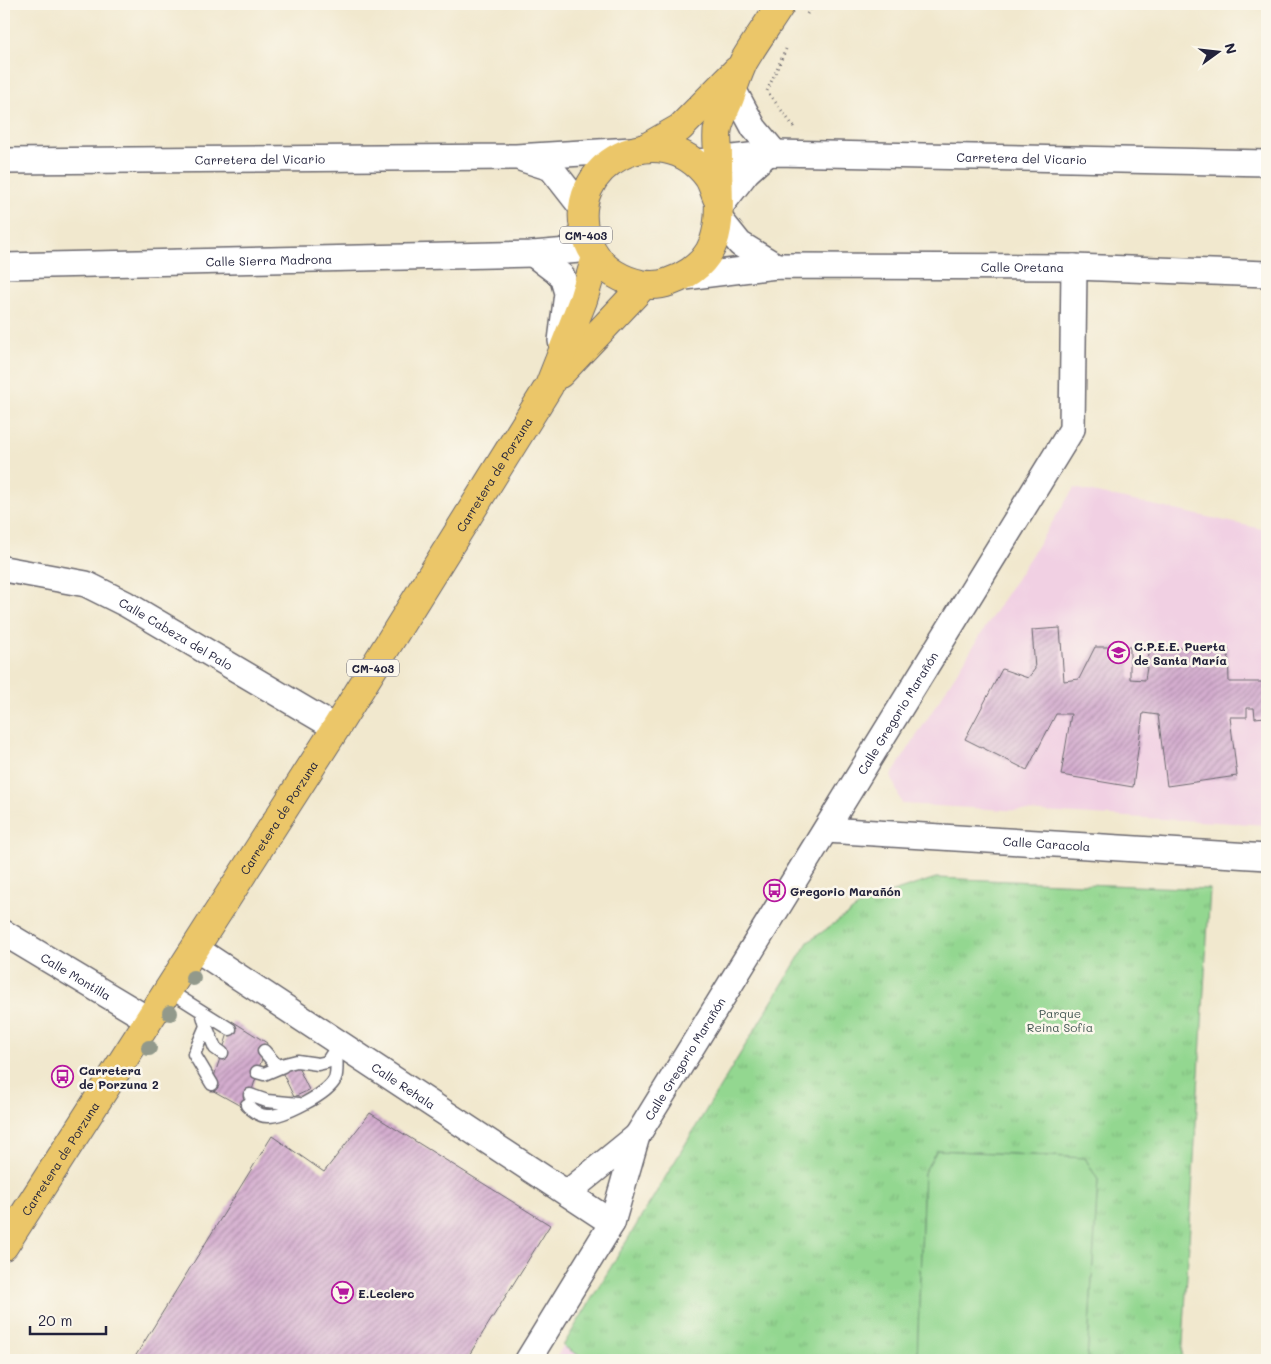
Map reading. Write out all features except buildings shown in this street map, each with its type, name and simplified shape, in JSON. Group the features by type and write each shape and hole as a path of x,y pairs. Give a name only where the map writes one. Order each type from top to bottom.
{"main road":[{"name":"CM-403","path":"706,161 744,62 781,4"},
{"name":"CM-403","path":"719,208 715,242 703,262 685,277 665,284 644,285 626,280 609,270 593,253 584,229 583,209 588,189 599,172 614,159 639,149 680,128 744,62"},
{"path":"639,149 671,151 706,161 708,178 719,208"},
{"name":"Carretera de Porzuna","path":"4,1246 336,728 553,375 583,300 593,253"},
{"name":"Carretera de Porzuna","path":"553,375 644,285"}],"street":[{"path":"733,89 754,128 771,153 747,172 719,208 740,244 776,266"},
{"name":"Carretera del Vicario","path":"4,161 516,157 639,149"},
{"name":"Carretera del Vicario","path":"706,161 771,153 1267,163"},
{"name":"Carretera del Vicario","path":"516,157 550,168 583,209"},
{"name":"Calle Sierra Madrona","path":"4,266 593,253"},
{"path":"533,254 562,276 567,293 553,375"},
{"name":"Calle Oretana","path":"685,277 776,266 1074,267 1267,274"},
{"name":"Calle Gregorio Marañón","path":"528,1360 612,1223 637,1136 1072,429 1074,267"},
{"name":"Calle Cabeza del Palo","path":"4,569 86,584 126,604 336,728"},
{"name":"Calle Caracola","path":"826,830 1267,857"},
{"name":"Calle Montilla","path":"4,933 149,1020"},
{"name":"Calle Rehala","path":"195,948 335,1044 612,1223"},
{"name":"Calle Gregorio Marañón","path":"567,1193 637,1136"}],"lane":[{"path":"168,990 230,1029"},
{"path":"202,1012 215,1048 222,1052"},
{"path":"206,1026 194,1054 203,1069 213,1080"},
{"path":"257,1072 264,1074 297,1061 318,1064 327,1062 335,1044"},
{"path":"249,1100 255,1113 267,1116 285,1114 328,1089 336,1078 335,1044"},
{"path":"264,1052 277,1066 283,1066"}],"path":[{"path":"804,19 814,4"},
{"path":"789,41 767,90 813,154"}],"shaded area":[{"name":"C.P.E.E. Puerta de Santa María","path":"1074,488 1267,530 1267,825 902,804 891,776"},
{"path":"563,1346 587,1360 555,1360"}],"green space":[{"name":"Parque Reina Sofía","path":"936,878 1210,889 1182,1360 1087,1360 1098,1180 1085,1158 937,1150 924,1173 917,1360 587,1360 563,1346 808,942 868,900"},
{"path":"937,1150 1085,1158 1098,1180 1087,1360 917,1360 924,1173"}],"place":[{"name":"C.P.E.E. Puerta de Santa María","path":"1118,653"},
{"name":"Gregorio Marañón","path":"774,891"},
{"name":"Carretera de Porzuna 2","path":"63,1077"},
{"name":"E.Leclerc","path":"342,1293"}]}
